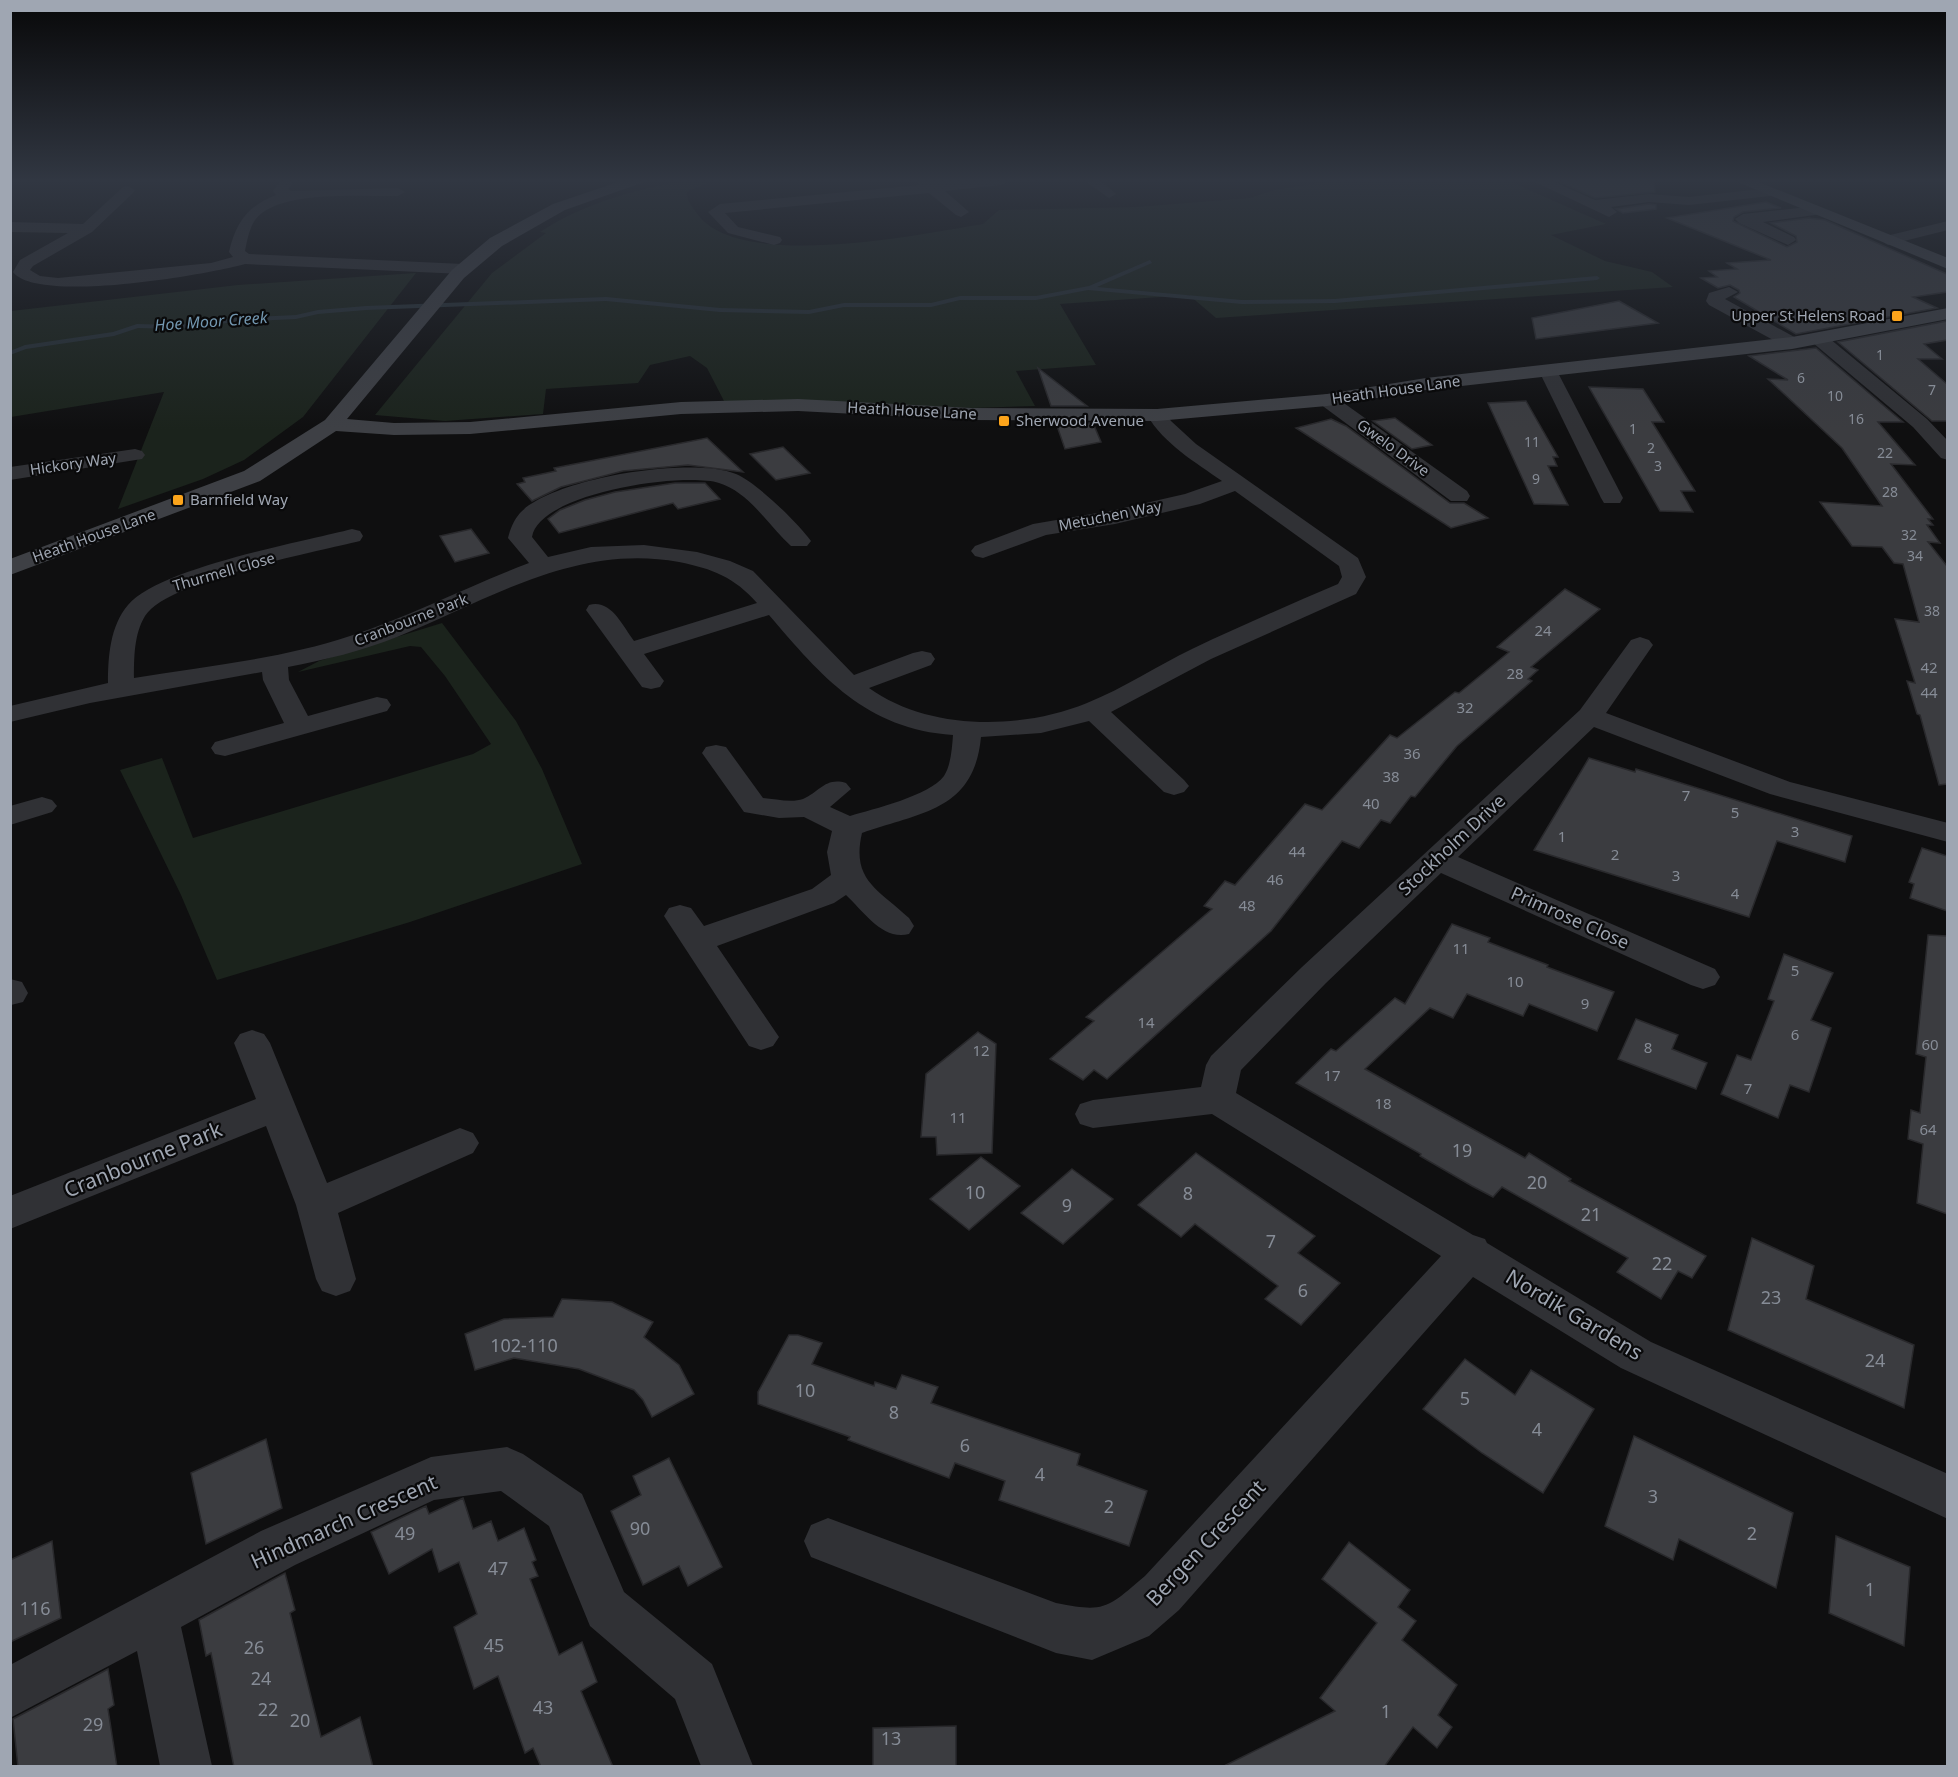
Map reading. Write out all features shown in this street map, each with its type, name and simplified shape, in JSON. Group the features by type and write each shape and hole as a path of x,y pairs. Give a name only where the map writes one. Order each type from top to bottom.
{"street":[{"path":"25,264 21,272 36,280 58,283 125,278 212,268 226,264"},
{"path":"326,264 460,272"},
{"path":"333,424 460,272 470,264"},
{"path":"10,289 36,280"},
{"path":"1729,292 1716,297 1715,301 1792,343"},
{"name":"Heath House Lane","path":"10,568 252,476 333,424 394,429 460,429 681,408 798,405 972,414 1157,415 1327,400 1426,384 1792,343 1947,313"},
{"path":"1818,338 1920,423 1947,454"},
{"path":"1548,371 1612,498"},
{"name":"Gwelo Drive","path":"1327,400 1459,496"},
{"path":"1157,415 1163,425 1189,448 1350,563 1354,577 1347,589 1240,636 1093,710 1174,786"},
{"name":"Hickory Way","path":"10,474 135,455"},
{"path":"543,566 520,538 523,525 530,516 559,500 586,490 652,476 707,473 727,478 748,490 780,534"},
{"name":"Metuchen Way","path":"983,550 1041,529 1126,515 1192,499 1238,483"},
{"name":"Thurmell Close","path":"121,689 122,648 136,610 155,593 195,577 296,560 352,536"},
{"name":"Cranbourne Park","path":"10,714 53,702 274,663 381,635 543,566 616,552 647,552 702,559 725,566 745,576 850,686 871,702 903,718 968,729 1054,721 1093,710"},
{"path":"629,651 772,606"},
{"path":"598,610 651,681"},
{"name":"Stockholm Drive","path":"1217,1099 1224,1065 1314,975 1590,716 1640,645"},
{"path":"850,686 922,659"},
{"path":"274,663 276,680 299,726"},
{"path":"225,747 377,705"},
{"path":"1590,716 1780,788 1947,833"},
{"path":"716,753 754,806 779,809 809,808 848,827 929,797 952,785 962,763 968,729"},
{"path":"809,808 836,789"},
{"path":"10,816 42,806"},
{"path":"848,827 842,852 847,878 898,926"},
{"name":"Primrose Close","path":"1437,860 1709,978"},
{"path":"760,1037 688,929 823,896 847,878"},
{"path":"252,1043 275,1107 316,1204 336,1279"},
{"path":"1093,1114 1217,1099"},
{"name":"Nordik Gardens","path":"1217,1099 1471,1251 1636,1355 1947,1497"},
{"name":"Cranbourne Park","path":"10,1213 275,1107"},
{"path":"316,1204 460,1143"},
{"name":"Bergen Crescent","path":"828,1541 1056,1628 1092,1635 1132,1619 1162,1593 1471,1251"},
{"name":"Hindmarch Crescent","path":"10,1693 278,1548 430,1479 507,1469 566,1510 607,1609 694,1682 727,1767"},
{"path":"154,1614 186,1767"}],"shaded area":[{"path":"504,264 1618,264 1652,272 1673,287 1216,318 1189,295 1060,304 1096,365 1016,371 1035,406 972,408 804,401 724,401 707,368 690,356 650,365 638,383 546,389 543,414 445,421 375,415 492,273"},
{"path":"416,273 303,417 244,460 203,479 118,509 164,392 11,417 11,311 238,285"},
{"path":"442,623 516,721 542,769 582,864 410,922 217,980 181,895 120,770 162,758 193,838 473,754 491,744 445,676 421,647 410,646 298,672 319,661"}],"building":[{"path":"1729,264 1924,264 1947,274 1947,292 1913,297 1937,308 1796,334 1734,297 1740,293 1739,290 1730,285 1718,288 1701,278 1717,277 1709,271 1737,269"},
{"path":"1619,301 1658,323 1536,339 1532,318"},
{"path":"1947,321 1947,340 1924,344 1942,359 1918,359 1947,384 1947,421 1932,421 1838,342"},
{"path":"1816,348 1903,422 1878,422 1915,465 1891,464 1933,519 1928,519 1933,525 1927,525 1940,543 1928,542 1947,566 1947,784 1939,785 1920,715 1917,714 1907,681 1915,683 1895,619 1919,622 1903,564 1894,563 1882,547 1852,546 1820,502 1882,506 1842,448 1768,379 1788,380 1749,356"},
{"path":"1038,368 1087,406 1051,406"},
{"path":"1589,387 1643,389 1664,422 1652,422 1695,491 1681,491 1693,512 1660,511"},
{"path":"1526,401 1558,457 1553,457 1557,466 1548,466 1568,505 1534,504 1488,403"},
{"path":"1395,418 1432,445 1412,449 1373,421"},
{"path":"1331,419 1346,426 1450,503 1464,503 1488,518 1451,528 1296,428"},
{"path":"1056,423 1093,423 1101,442 1065,449"},
{"path":"707,438 743,472 688,465 623,471 561,487 532,501 517,484 525,482 523,478 556,471 554,468"},
{"path":"783,447 810,473 776,480 750,454"},
{"path":"675,483 705,483 720,499 678,509 673,503 559,533 548,519 560,510 585,500 615,492"},
{"path":"471,529 489,553 455,562 440,536"},
{"path":"1565,589 1600,609 1531,667 1538,670 1528,679 1532,681 1457,746 1415,797 1411,796 1390,823 1381,820 1359,848 1342,841 1271,931 1107,1079 1094,1070 1083,1080 1050,1059 1094,1021 1086,1017 1212,909 1204,906 1225,881 1235,885 1305,804 1322,810 1390,735 1397,738 1455,692 1459,693 1509,652 1497,647"},
{"path":"1589,758 1635,772 1636,769 1852,836 1845,862 1777,841 1749,917 1534,850"},
{"path":"1922,848 1947,856 1947,911 1910,898 1914,884 1909,882"},
{"path":"1452,924 1490,938 1488,942 1548,965 1547,967 1614,992 1597,1031 1529,1004 1523,1016 1467,994 1453,1018 1430,1008 1365,1069 1525,1158 1529,1153 1571,1179 1569,1181 1706,1256 1692,1278 1678,1271 1661,1299 1617,1272 1628,1258 1502,1187 1493,1197 1472,1186 1420,1156 1421,1154 1296,1083 1331,1049 1336,1051 1395,998 1405,1004"},
{"path":"1928,935 1947,936 1947,1214 1917,1203 1923,1144 1908,1139 1911,1110 1920,1113 1926,1057 1916,1054"},
{"path":"1784,954 1833,973 1811,1020 1831,1028 1809,1092 1790,1085 1778,1118 1721,1094 1737,1055 1751,1060 1774,1001 1768,999"},
{"path":"1636,1019 1678,1035 1672,1049 1707,1063 1696,1089 1618,1059"},
{"path":"978,1032 996,1044 992,1153 937,1155 936,1137 921,1137 926,1074"},
{"path":"1196,1153 1315,1236 1298,1253 1340,1283 1301,1325 1265,1299 1278,1286 1195,1224 1181,1237 1138,1205"},
{"path":"981,1157 1020,1186 969,1230 930,1199"},
{"path":"1072,1169 1113,1199 1063,1244 1021,1213"},
{"path":"1752,1238 1814,1266 1806,1299 1914,1345 1904,1408 1728,1330"},
{"path":"562,1299 612,1302 653,1322 644,1337 679,1365 694,1394 652,1417 643,1400 634,1390 579,1369 514,1358 475,1370 465,1334 504,1319 553,1317"},
{"path":"789,1335 798,1335 822,1343 812,1364 874,1386 875,1382 896,1389 902,1375 938,1387 931,1403 1080,1454 1077,1465 1147,1491 1129,1546 999,1500 1005,1481 955,1463 949,1478 848,1440 850,1437 758,1404 758,1392"},
{"path":"1465,1359 1515,1395 1531,1370 1594,1409 1543,1493 1482,1453 1423,1409"},
{"path":"1634,1436 1793,1513 1776,1588 1679,1539 1673,1560 1605,1526"},
{"path":"266,1439 282,1508 206,1544 191,1473"},
{"path":"669,1458 722,1567 688,1586 679,1566 643,1585 611,1511 641,1495 633,1476"},
{"path":"463,1498 473,1529 491,1521 498,1541 524,1528 536,1560 532,1562 538,1576 530,1579 559,1655 582,1642 597,1682 581,1691 613,1767 541,1767 533,1748 525,1753 498,1676 474,1689 454,1627 477,1614 459,1562 439,1572 432,1549 389,1574 371,1532 426,1506 429,1514"},
{"path":"1836,1536 1910,1567 1904,1646 1829,1613"},
{"path":"52,1541 61,1618 10,1642 10,1560"},
{"path":"1349,1542 1410,1590 1398,1607 1416,1621 1402,1640 1457,1685 1438,1715 1452,1727 1437,1748 1413,1727 1384,1767 1222,1767 1335,1711 1320,1698 1377,1623 1322,1579"},
{"path":"285,1573 295,1610 290,1613 321,1737 360,1717 373,1767 234,1767 211,1653 206,1656 199,1620"},
{"path":"108,1669 114,1705 108,1709 117,1767 18,1767 13,1719"},
{"path":"956,1726 956,1767 873,1767 873,1728"}],"waterway":[{"path":"1090,288 1146,264"},
{"name":"Hoe Moor Creek","path":"10,353 25,347 114,334 137,326 176,327 235,320 296,317 318,312 366,308 606,299 720,310 809,312 844,305 931,305 960,298 1036,298 1088,288 1242,302 1335,301 1597,278"}],"place":[{"name":"Upper St Helens Road","path":"1897,316"},
{"name":"Sherwood Avenue","path":"1004,421"},
{"name":"Barnfield Way","path":"178,500"}]}
